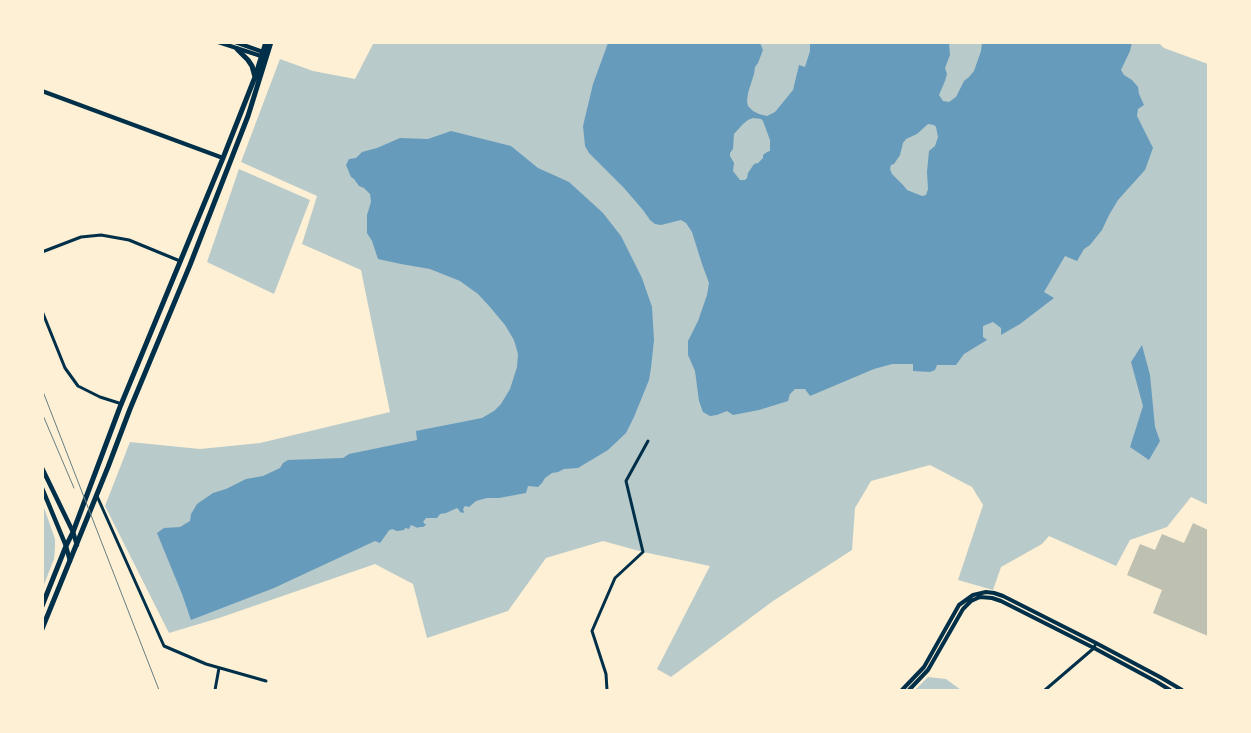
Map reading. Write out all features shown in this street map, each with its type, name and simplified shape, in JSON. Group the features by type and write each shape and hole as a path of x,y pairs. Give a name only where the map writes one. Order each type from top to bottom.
{"main road":[{"path":"42,629 190,265 248,116 265,55 266,42"},
{"path":"42,606 255,76 271,42"},
{"path":"237,49 248,60 255,76"},
{"path":"42,468 77,544"},
{"path":"42,488 66,546 70,561"}],"street":[{"path":"218,42 237,49 265,55"},
{"path":"235,42 265,55"},
{"path":"42,91 223,158"},
{"path":"42,252 80,237 101,235 129,240 180,261"},
{"path":"42,311 65,368 78,386 100,397 122,404"},
{"path":"607,690 606,674 592,630 615,578 643,552 626,481 648,441"},
{"path":"96,496 164,646 206,664 266,681"},
{"path":"902,690 924,667 959,605 980,592 1003,596 1096,643 1182,690"},
{"path":"909,690 928,670 963,609 971,601 980,597 1001,601 1094,648 1170,690"},
{"path":"1045,690 1094,648 1096,643"},
{"path":"215,690 219,668"}],"shaded area":[{"path":"374,42 1158,42 1164,48 1208,64 1208,505 1191,497 1167,527 1130,540 1116,566 1049,536 1042,544 1001,567 993,590 958,580 983,505 972,487 930,465 871,481 855,508 852,550 773,601 671,677 657,669 710,566 643,552 603,541 546,558 508,611 427,638 413,584 375,564 219,618 169,633 105,506 130,442 200,449 260,443 390,412 361,270 302,244 317,196 241,162 280,59 313,71 355,79"},
{"path":"239,169 310,200 274,294 207,262"},
{"path":"43,505 55,539 55,549 54,559 43,587"},
{"path":"928,677 946,679 961,690 915,690"}],"water":[{"path":"1132,42 1121,70 1138,87 1144,105 1138,109 1137,116 1153,148 1145,170 1118,200 1102,230 1090,245 1084,249 1077,261 1065,256 1044,292 1054,298 1020,324 1001,335 1001,328 993,322 983,326 983,337 987,340 964,354 956,365 937,365 935,370 930,372 913,371 913,364 892,364 874,369 810,396 805,389 795,389 790,394 788,401 759,410 733,415 727,411 710,416 703,412 699,401 695,371 688,355 688,341 698,321 709,283 692,232 686,223 681,220 661,225 655,224 650,220 624,188 589,153 585,146 583,126 593,84 608,43 760,43 763,50 755,67 747,101 748,106 753,111 767,116 775,112 793,90 799,65 805,67 810,51 810,43 949,43 950,55 945,68 947,74 939,95 943,101 949,102 956,97 964,81 974,71 982,43","holes":["753,118 763,121 770,140 770,151 763,155 763,158 758,163 754,164 745,180 740,180 733,171 734,163 730,153 733,149 734,134 743,124","928,124 936,127 938,137 935,146 929,151 928,189 926,195 922,196 907,190 892,174 890,169 891,165 894,164 900,155 906,139 917,134"]},
{"path":"451,131 511,146 538,168 569,182 603,213 621,236 642,278 652,307 654,340 649,380 626,433 608,450 578,468 564,469 552,473 538,487 528,486 526,493 476,501 469,507 465,506 463,513 457,508 440,514 437,518 426,518 423,522 426,525 423,527 418,528 411,525 409,529 405,528 404,530 397,531 392,529 388,531 380,543 375,541 274,588 191,620 157,533 164,528 180,527 190,521 191,514 197,504 213,493 246,479 263,476 280,468 288,460 343,458 349,454 417,440 416,431 482,418 501,404 510,389 517,367 518,354 514,340 505,325 478,294 460,281 430,269 378,259 367,233 367,215 371,202 370,194 351,177 346,165 349,159 356,158 362,152 400,138 428,139"},
{"path":"1142,345 1150,375 1155,427 1160,441 1149,460 1130,447 1143,406 1131,362"}],"building":[{"path":"1193,523 1208,530 1208,636 1153,613 1162,590 1127,575 1140,544 1155,550 1162,534 1184,543"}],"railway":[{"path":"42,389 159,690"},
{"path":"42,413 74,488"}]}
